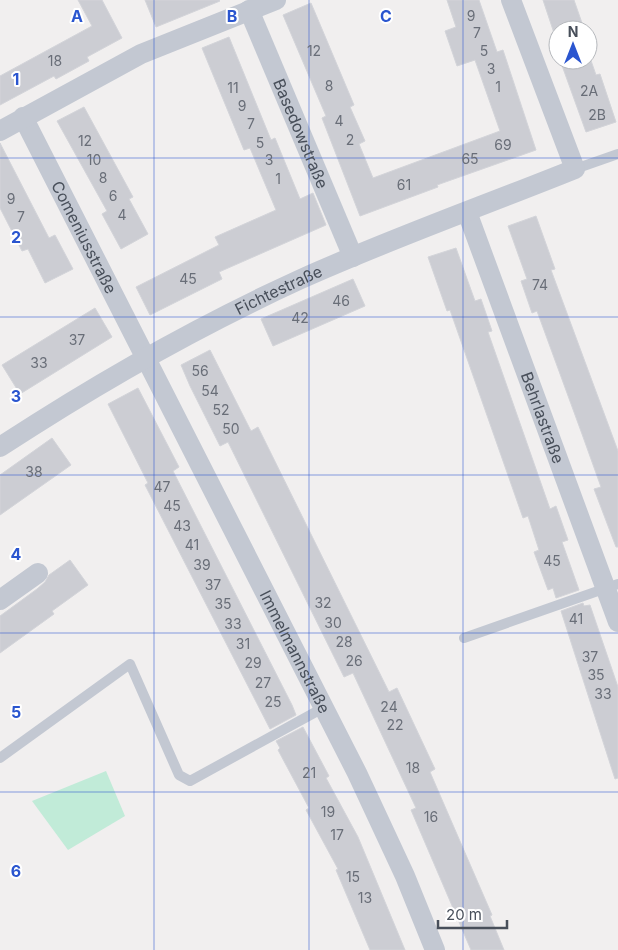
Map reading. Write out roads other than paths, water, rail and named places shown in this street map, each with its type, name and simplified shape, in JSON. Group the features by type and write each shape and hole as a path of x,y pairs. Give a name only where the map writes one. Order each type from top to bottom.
{"street":[{"path":"0,131 141,54 276,0"},
{"path":"511,0 575,170"},
{"name":"Basedowstraße","path":"249,10 353,257"},
{"name":"Comeniusstraße","path":"23,117 145,358"},
{"name":"Fichtestraße","path":"0,447 50,414 145,358 242,307 353,257 575,170"},
{"name":"Behrlastraße","path":"468,212 612,586 618,622"},
{"name":"Immelmannstraße","path":"145,358 382,826 435,950"},
{"path":"0,600 38,573"}],"lane":[{"path":"575,170 618,154"},
{"path":"464,638 612,586"},
{"path":"0,758 130,664 179,775 183,779 190,781 323,708"}]}
